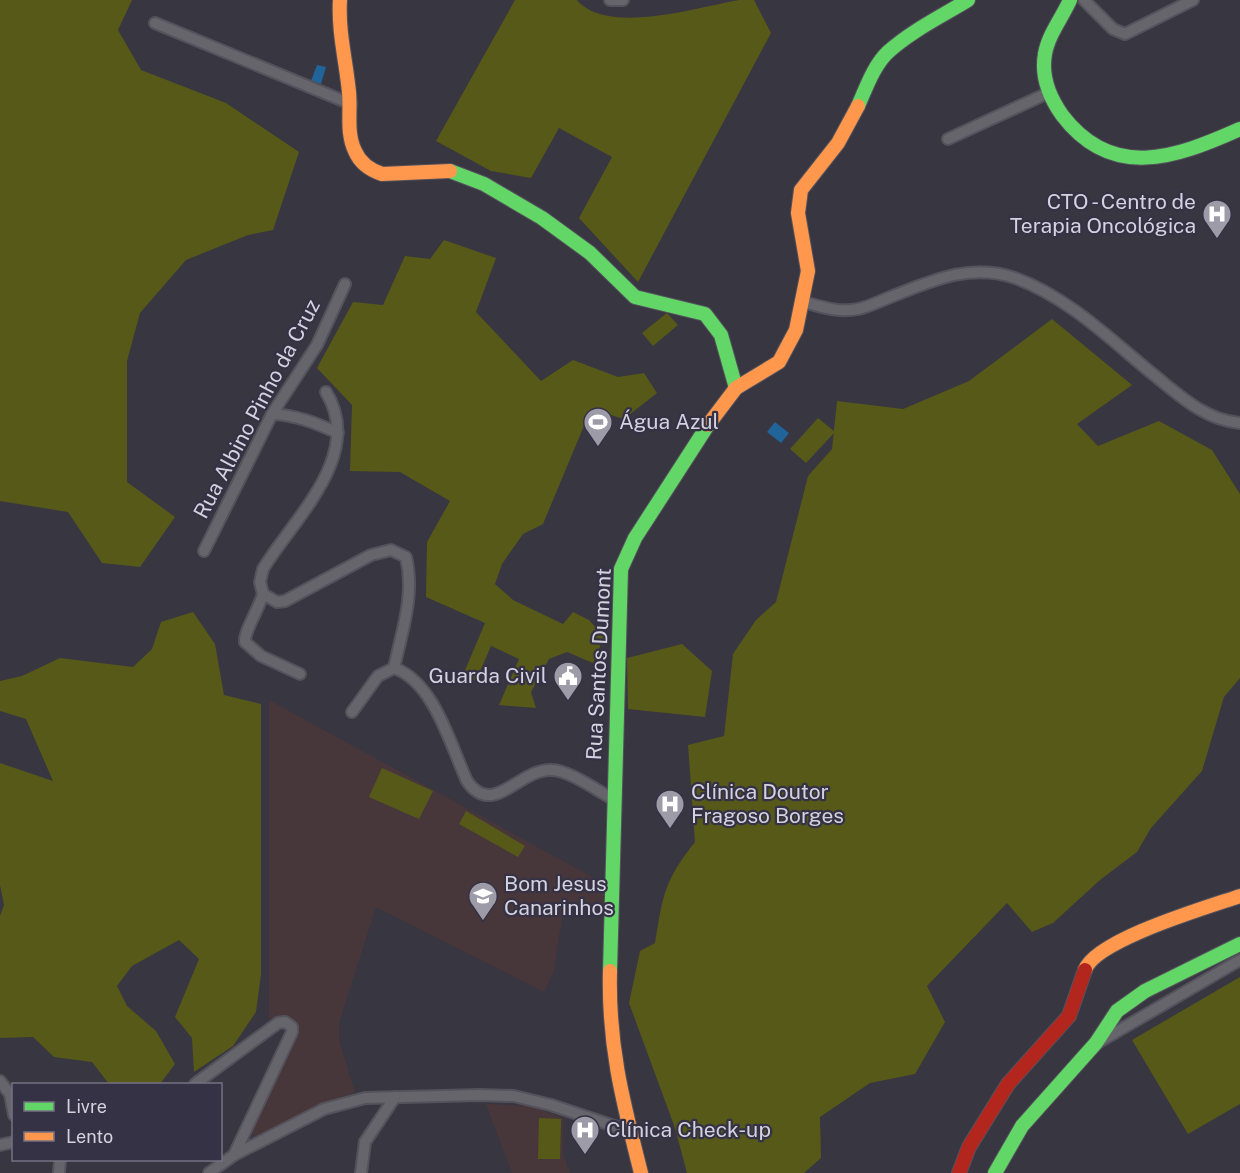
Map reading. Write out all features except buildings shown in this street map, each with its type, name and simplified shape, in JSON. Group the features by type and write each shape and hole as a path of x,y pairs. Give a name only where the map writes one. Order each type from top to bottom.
{"main road":[{"path":"340,0 340,48 351,104 351,141 362,162 373,172 395,175 448,171 496,191 589,252 624,290 637,298 657,306 686,308 711,318 722,337 736,388"},
{"name":"Rua Santos Dumont","path":"641,1173 615,1068 609,1008 621,569 635,538 722,403 736,388 778,362 788,349 804,302 808,271 798,213 801,190 838,143 854,116 868,83 888,53 915,32 968,0"},
{"path":"1070,0 1046,49 1044,71 1048,93 1062,116 1077,133 1114,157 1133,159 1162,157 1194,148 1240,129"},
{"path":"959,1173 969,1147 999,1098 1069,1016 1086,966 1099,953 1141,931 1240,896"},
{"path":"995,1173 1022,1126 1096,1043 1117,1011 1145,992 1240,944"}],"street":[{"path":"610,0 622,0"},
{"path":"1084,0 1118,33 1125,34 1194,0"},
{"path":"155,23 351,104"},
{"path":"948,139 1048,93"},
{"path":"804,302 833,310 859,309 923,283 960,273 984,272 1014,278 1045,291 1081,316 1186,401 1217,419 1240,423"},
{"name":"Rua Albino Pinho da Cruz","path":"204,551 272,414 317,345 345,285"},
{"path":"300,674 261,656 245,642 246,630 258,612 263,594 260,582 263,569 324,480 336,447 338,432 334,405 326,392"},
{"path":"272,414 288,414 338,432"},
{"path":"263,594 277,602 285,602 371,555 391,550 400,553 406,557 411,575 410,600 394,668"},
{"path":"352,712 378,676 394,668 408,673 424,688 467,781 476,793 491,796 537,773 552,770 615,800"},
{"path":"1096,1043 1240,960"},
{"path":"196,1083 278,1023 285,1022 292,1026 292,1032 267,1090 234,1155"},
{"path":"0,1081 10,1094 12,1104"},
{"path":"209,1173 234,1155 324,1109 365,1098 514,1096 551,1105 629,1131"},
{"path":"362,1173 365,1142 395,1098"}],"shaded area":[{"path":"0,0 132,0 118,30 141,70 226,103 299,152 273,230 248,235 186,260 140,313 127,361 127,482 175,517 140,567 102,563 68,512 0,501"},
{"path":"515,0 577,0 591,11 609,16 631,18 678,13 739,0 754,0 771,33 638,282 579,218 612,157 559,128 531,178 491,171 436,141"},
{"path":"444,240 496,258 476,312 541,381 573,360 618,377 644,373 657,393 624,419 591,409 543,524 523,534 502,564 495,584 513,600 563,624 573,612 589,620 604,637 593,663 567,652 549,659 531,692 536,708 499,705 519,659 491,646 476,681 463,675 485,623 426,597 427,542 450,501 400,472 350,471 352,405 317,368 353,302 383,305 405,256 430,259"},
{"path":"667,313 678,325 653,346 642,333"},
{"path":"1052,319 1132,385 1077,424 1098,446 1159,421 1212,450 1240,494 1240,678 1224,697 1202,771 1151,828 1137,852 1100,880 1053,923 1032,932 1007,903 927,986 945,1022 915,1074 870,1083 820,1117 821,1158 804,1173 687,1173 675,1128 629,1003 640,951 655,943 666,889 677,867 695,842 688,745 724,736 733,654 756,620 776,602 808,476 832,449 837,401 903,409 969,381"},
{"path":"818,418 835,432 806,463 790,449"},
{"path":"193,612 215,644 224,695 261,704 261,974 256,1012 233,1046 194,1072 192,1038 175,1017 199,959 179,940 132,966 117,986 127,1006 156,1031 175,1064 161,1083 108,1083 92,1062 54,1057 33,1037 0,1038 0,916 4,905 0,885 0,763 53,781 26,719 0,711 0,681 22,676 60,658 133,667 152,649 161,622"},
{"path":"682,644 712,671 705,717 628,709 627,658"},
{"name":"Bom Jesus Canarinhos","path":"269,700 605,884 604,912 564,904 554,971 544,992 376,907 339,1023 339,1040 355,1092 310,1109 256,1138 251,1131 299,1031 294,1020 282,1017 269,1019"},
{"path":"382,768 433,791 419,819 369,797"},
{"path":"466,811 525,846 518,857 459,824"},
{"path":"1240,977 1240,1104 1188,1134 1132,1040"},
{"path":"486,1104 530,1106 563,1118 563,1154 570,1173 512,1173"},
{"path":"539,1118 561,1119 560,1159 538,1159"}],"water":[{"path":"317,65 326,67 321,84 311,81"},
{"path":"775,422 789,433 781,443 767,432"}],"traffic: fast":[{"path":"858,106 874,70 888,52 897,44 968,0"},
{"path":"1070,0 1049,40 1044,70 1050,94 1062,115 1081,136 1102,149 1123,156 1145,158 1168,155 1192,148 1240,129"},
{"path":"450,171 484,184 542,218 590,253 635,297 705,314 721,335 736,388"},
{"path":"610,971 621,569 635,538 708,425"},
{"path":"995,1173 1022,1126 1096,1043 1117,1011 1145,991 1240,944"}],"traffic: slow":[{"path":"340,0 341,35 349,92 350,129 352,144 357,155 366,166 382,174 450,171"},
{"path":"708,425 736,388 779,362 796,330 808,271 798,213 801,190 838,143 858,106"},
{"path":"1085,970 1093,959 1130,936 1240,896"},
{"path":"610,971 614,1049 641,1173"}],"traffic: jam":[{"path":"959,1173 969,1147 1008,1084 1069,1016 1085,970"}],"place":[{"name":"CTO - Centro de Terapia Oncológica","path":"1217,240"},
{"name":"Água Azul","path":"598,448"},
{"name":"Guarda Civil","path":"568,702"},
{"name":"Clínica Doutor Fragoso Borges","path":"670,830"},
{"name":"Bom Jesus Canarinhos","path":"483,922"},
{"name":"Clínica Check-up","path":"585,1156"}]}
